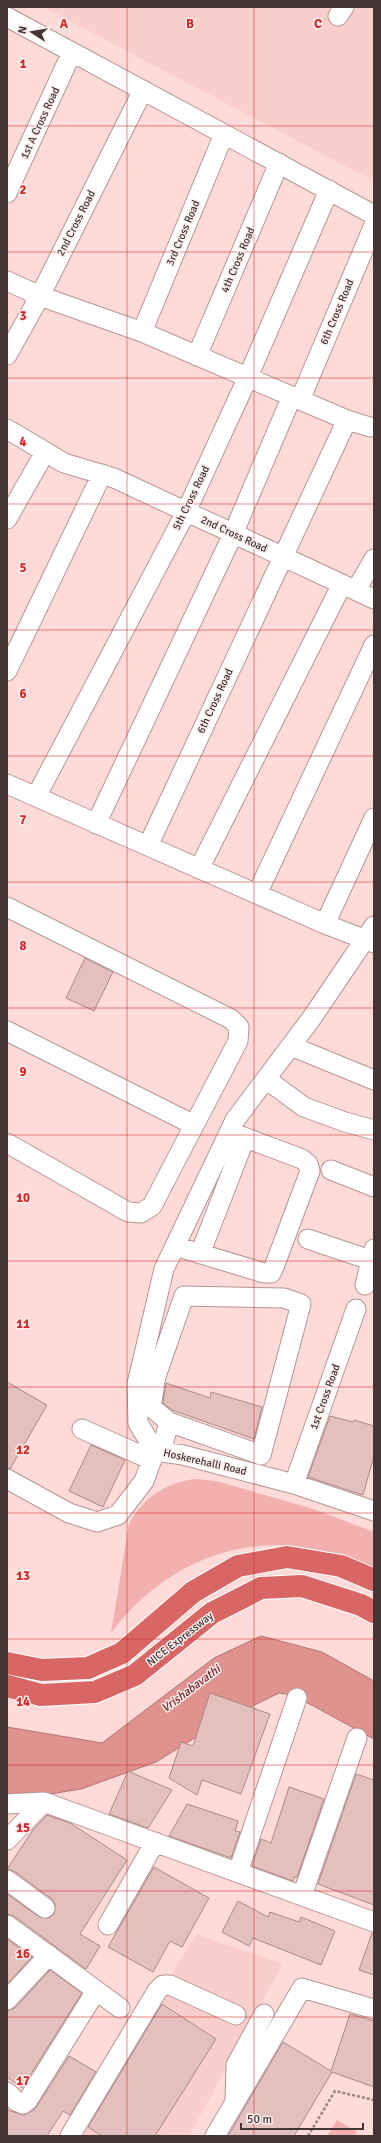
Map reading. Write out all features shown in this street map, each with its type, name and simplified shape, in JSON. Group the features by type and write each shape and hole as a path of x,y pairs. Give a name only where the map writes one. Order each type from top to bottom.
{"highway":[{"path":"7,1662 42,1670 88,1668 122,1653 193,1592 238,1566 287,1557 341,1566 374,1580"},
{"name":"NICE Expressway","path":"7,1686 42,1695 95,1692 134,1675 212,1613 260,1588 302,1586 361,1605 374,1612"}],"street":[{"path":"7,17 374,215"},
{"name":"1st A Cross Road","path":"7,193 72,52"},
{"name":"2nd Cross Road","path":"7,356 40,296 143,90"},
{"name":"3rd Cross Road","path":"142,332 224,134"},
{"name":"4th Cross Road","path":"197,356 279,163"},
{"name":"5th Cross Road","path":"36,797 186,512 248,377 328,190"},
{"name":"6th Cross Road","path":"96,824 233,534 374,225"},
{"path":"7,281 40,296 142,332 347,420 370,427"},
{"name":"6th Cross Road","path":"148,846 347,420"},
{"name":"2nd Cross Road","path":"7,429 64,463 102,474 374,599"},
{"path":"7,519 45,452"},
{"path":"7,671 102,474"},
{"path":"200,869 349,587 374,560"},
{"path":"257,894 374,645"},
{"path":"7,784 325,924 371,936 292,1046 235,1120 237,1135 200,1254"},
{"path":"325,924 374,818"},
{"path":"7,907 231,1019 239,1027 238,1042 152,1206 141,1213 128,1212 7,1143"},
{"path":"7,1031 194,1125"},
{"path":"292,1046 374,1080"},
{"path":"266,1079 304,1107 345,1122 374,1130"},
{"path":"156,1454 138,1423 137,1384 164,1269 175,1246 237,1135"},
{"path":"175,1246 264,1273 271,1273 310,1171 308,1164 302,1159 237,1135"},
{"path":"331,1170 374,1187"},
{"path":"308,1239 372,1254 365,1285"},
{"path":"184,1296 284,1298 301,1304 261,1455 169,1422 151,1407 156,1376 184,1296"},
{"name":"1st Cross Road","path":"294,1484 356,1310"},
{"path":"156,1454 169,1422"},
{"path":"82,1429 156,1454"},
{"name":"Hoskerehalli Road","path":"7,1480 69,1513 97,1522 118,1515 144,1481 156,1454 183,1455 294,1484 374,1509"},
{"path":"238,1872 297,1698"},
{"path":"302,1896 356,1738"},
{"path":"7,1804 44,1802 374,1922"},
{"path":"7,1840 44,1802"},
{"path":"108,1925 155,1842"},
{"path":"7,1880 45,1908"},
{"path":"7,1925 120,2008"},
{"path":"7,2000 49,1955"},
{"path":"70,2136 157,1991 163,1985 170,1985 236,2015"},
{"path":"215,2136 302,1988 374,2009"},
{"path":"7,2093 16,2101 23,2104 28,2100 96,1991"},
{"path":"235,2102 236,2066 264,2014"}],"path":[{"path":"308,2136 335,2091 374,2100"}],"shaded area":[{"path":"43,7 374,7 374,181"},
{"path":"194,1479 216,1481 313,1509 374,1532 374,1569 347,1558 319,1550 288,1546 259,1546 230,1551 203,1560 177,1573 153,1590 131,1610 111,1633 129,1524 141,1507 156,1494 173,1484"},
{"path":"196,1934 283,1964 189,2136 73,2136"},
{"path":"337,2120 357,2132 355,2136 327,2136"}],"water":[{"name":"Vrishabavathi","path":"261,1636 322,1652 374,1681 374,1739 293,1695 279,1693 222,1721 156,1762 81,1789 7,1801 7,1727 102,1743 214,1658"}],"building":[{"path":"85,958 113,972 94,1011 66,998"},
{"path":"7,1382 47,1405 10,1469 7,1468"},
{"path":"166,1383 210,1398 211,1392 262,1407 254,1439 172,1410 163,1403"},
{"path":"330,1416 353,1422 354,1420 374,1426 374,1456 363,1495 308,1477"},
{"path":"91,1445 125,1460 103,1507 69,1491"},
{"path":"210,1693 270,1714 241,1794 202,1780 197,1795 169,1778 181,1742 193,1746"},
{"path":"128,1771 172,1790 148,1828 109,1814"},
{"path":"356,1774 374,1780 374,1905 318,1884"},
{"path":"289,1787 324,1799 297,1877 294,1877 293,1881 252,1866 261,1839 271,1843"},
{"path":"187,1804 238,1821 235,1831 240,1832 231,1858 169,1836"},
{"path":"47,1815 70,1823 127,1860 80,1934 100,1946 86,1969 14,1916 7,1914 7,1894 39,1917 49,1918 54,1914 55,1904 52,1899 14,1871 7,1869 33,1830"},
{"path":"154,1867 209,1898 182,1947 170,1941 153,1972 108,1947"},
{"path":"238,1901 268,1917 270,1912 299,1922 301,1917 335,1931 321,1965 253,1938 249,1946 222,1932"},
{"path":"372,1933 374,1933 374,1975 359,1970"},
{"path":"7,1939 32,1957 7,1984"},
{"path":"50,1970 82,1993 22,2088 7,2077 7,2011 15,2008"},
{"path":"162,2004 216,2039 155,2136 102,2136 88,2127"},
{"path":"350,2014 374,2021 374,2087 332,2072 294,2136 228,2136 283,2042 331,2071"},
{"path":"69,2056 96,2072 70,2115 63,2111 47,2136 7,2136 7,2110 24,2115 35,2109"}]}
